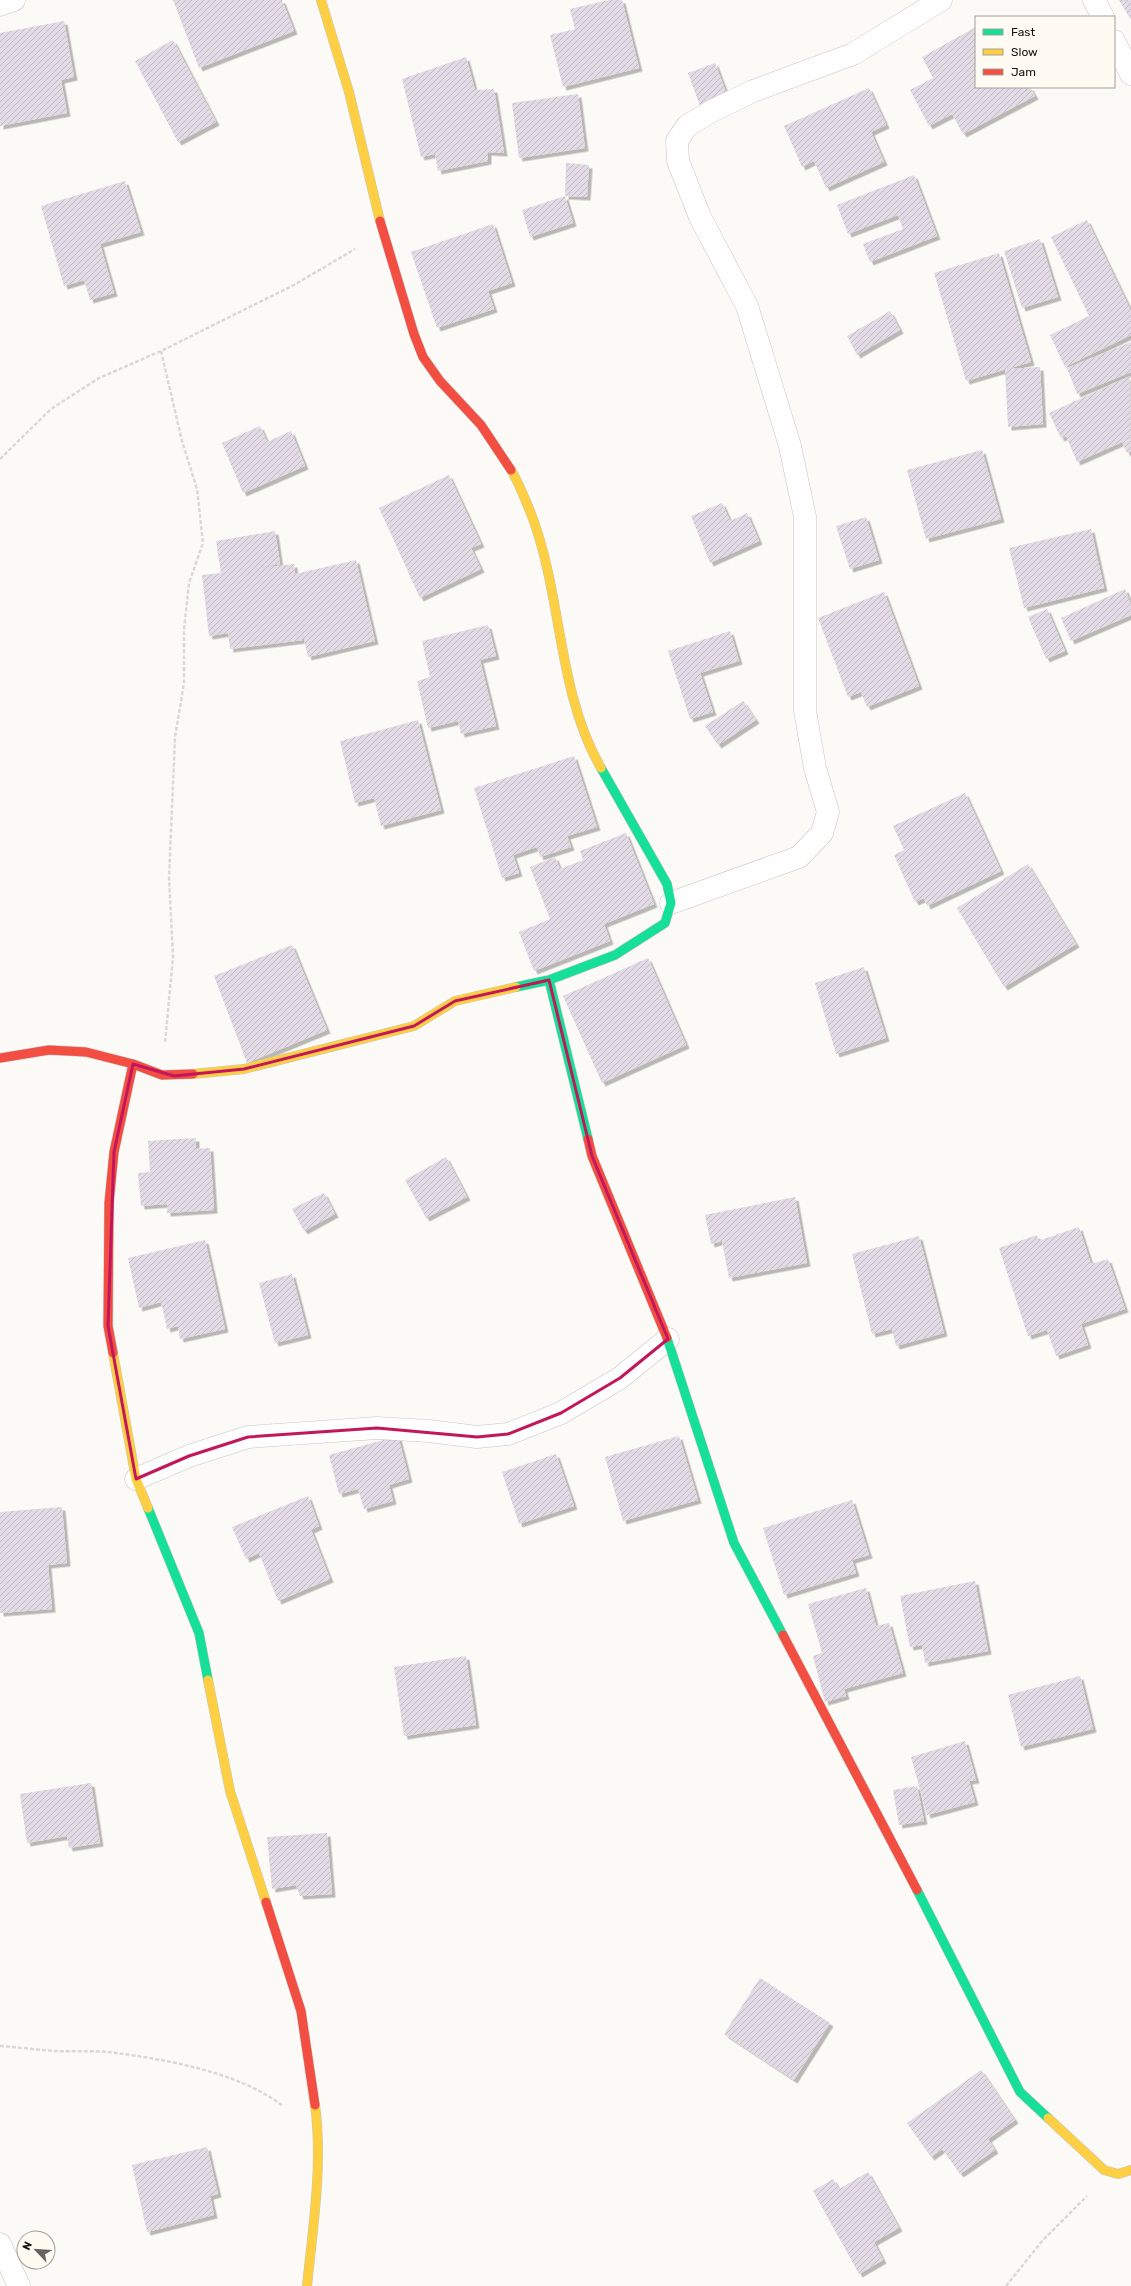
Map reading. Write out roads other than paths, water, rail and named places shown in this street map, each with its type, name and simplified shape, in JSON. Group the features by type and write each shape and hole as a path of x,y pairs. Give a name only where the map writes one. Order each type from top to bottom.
{"street":[{"path":"0,5 14,0"},
{"path":"0,1058 49,1050 86,1052 133,1064 162,1075 174,1076 244,1069 414,1026 454,1001 549,980 615,955 665,923 672,903 667,884 592,753 570,692 557,614 540,537 518,481 481,425 440,381 423,358 414,334 383,233 349,92 320,0"},
{"path":"672,903 799,856 822,833 828,812 815,768 805,710 805,516 790,446 748,306 700,217 678,161 677,141 687,126 712,110 753,91 853,54 941,0"},
{"path":"1094,0 1102,16"},
{"path":"1115,42 1131,74"},
{"path":"549,980 592,1156 668,1339 734,1543 924,1903 1020,2092 1110,2173 1118,2174 1131,2170"},
{"path":"133,1064 114,1152 109,1203 108,1326 136,1479 199,1632 230,1791 301,2011 319,2134 313,2231 307,2286"},
{"path":"136,1479 189,1456 248,1437 377,1428 429,1431 477,1437 508,1434 561,1413 620,1378 668,1339"},
{"path":"0,2244 19,2286"}]}
